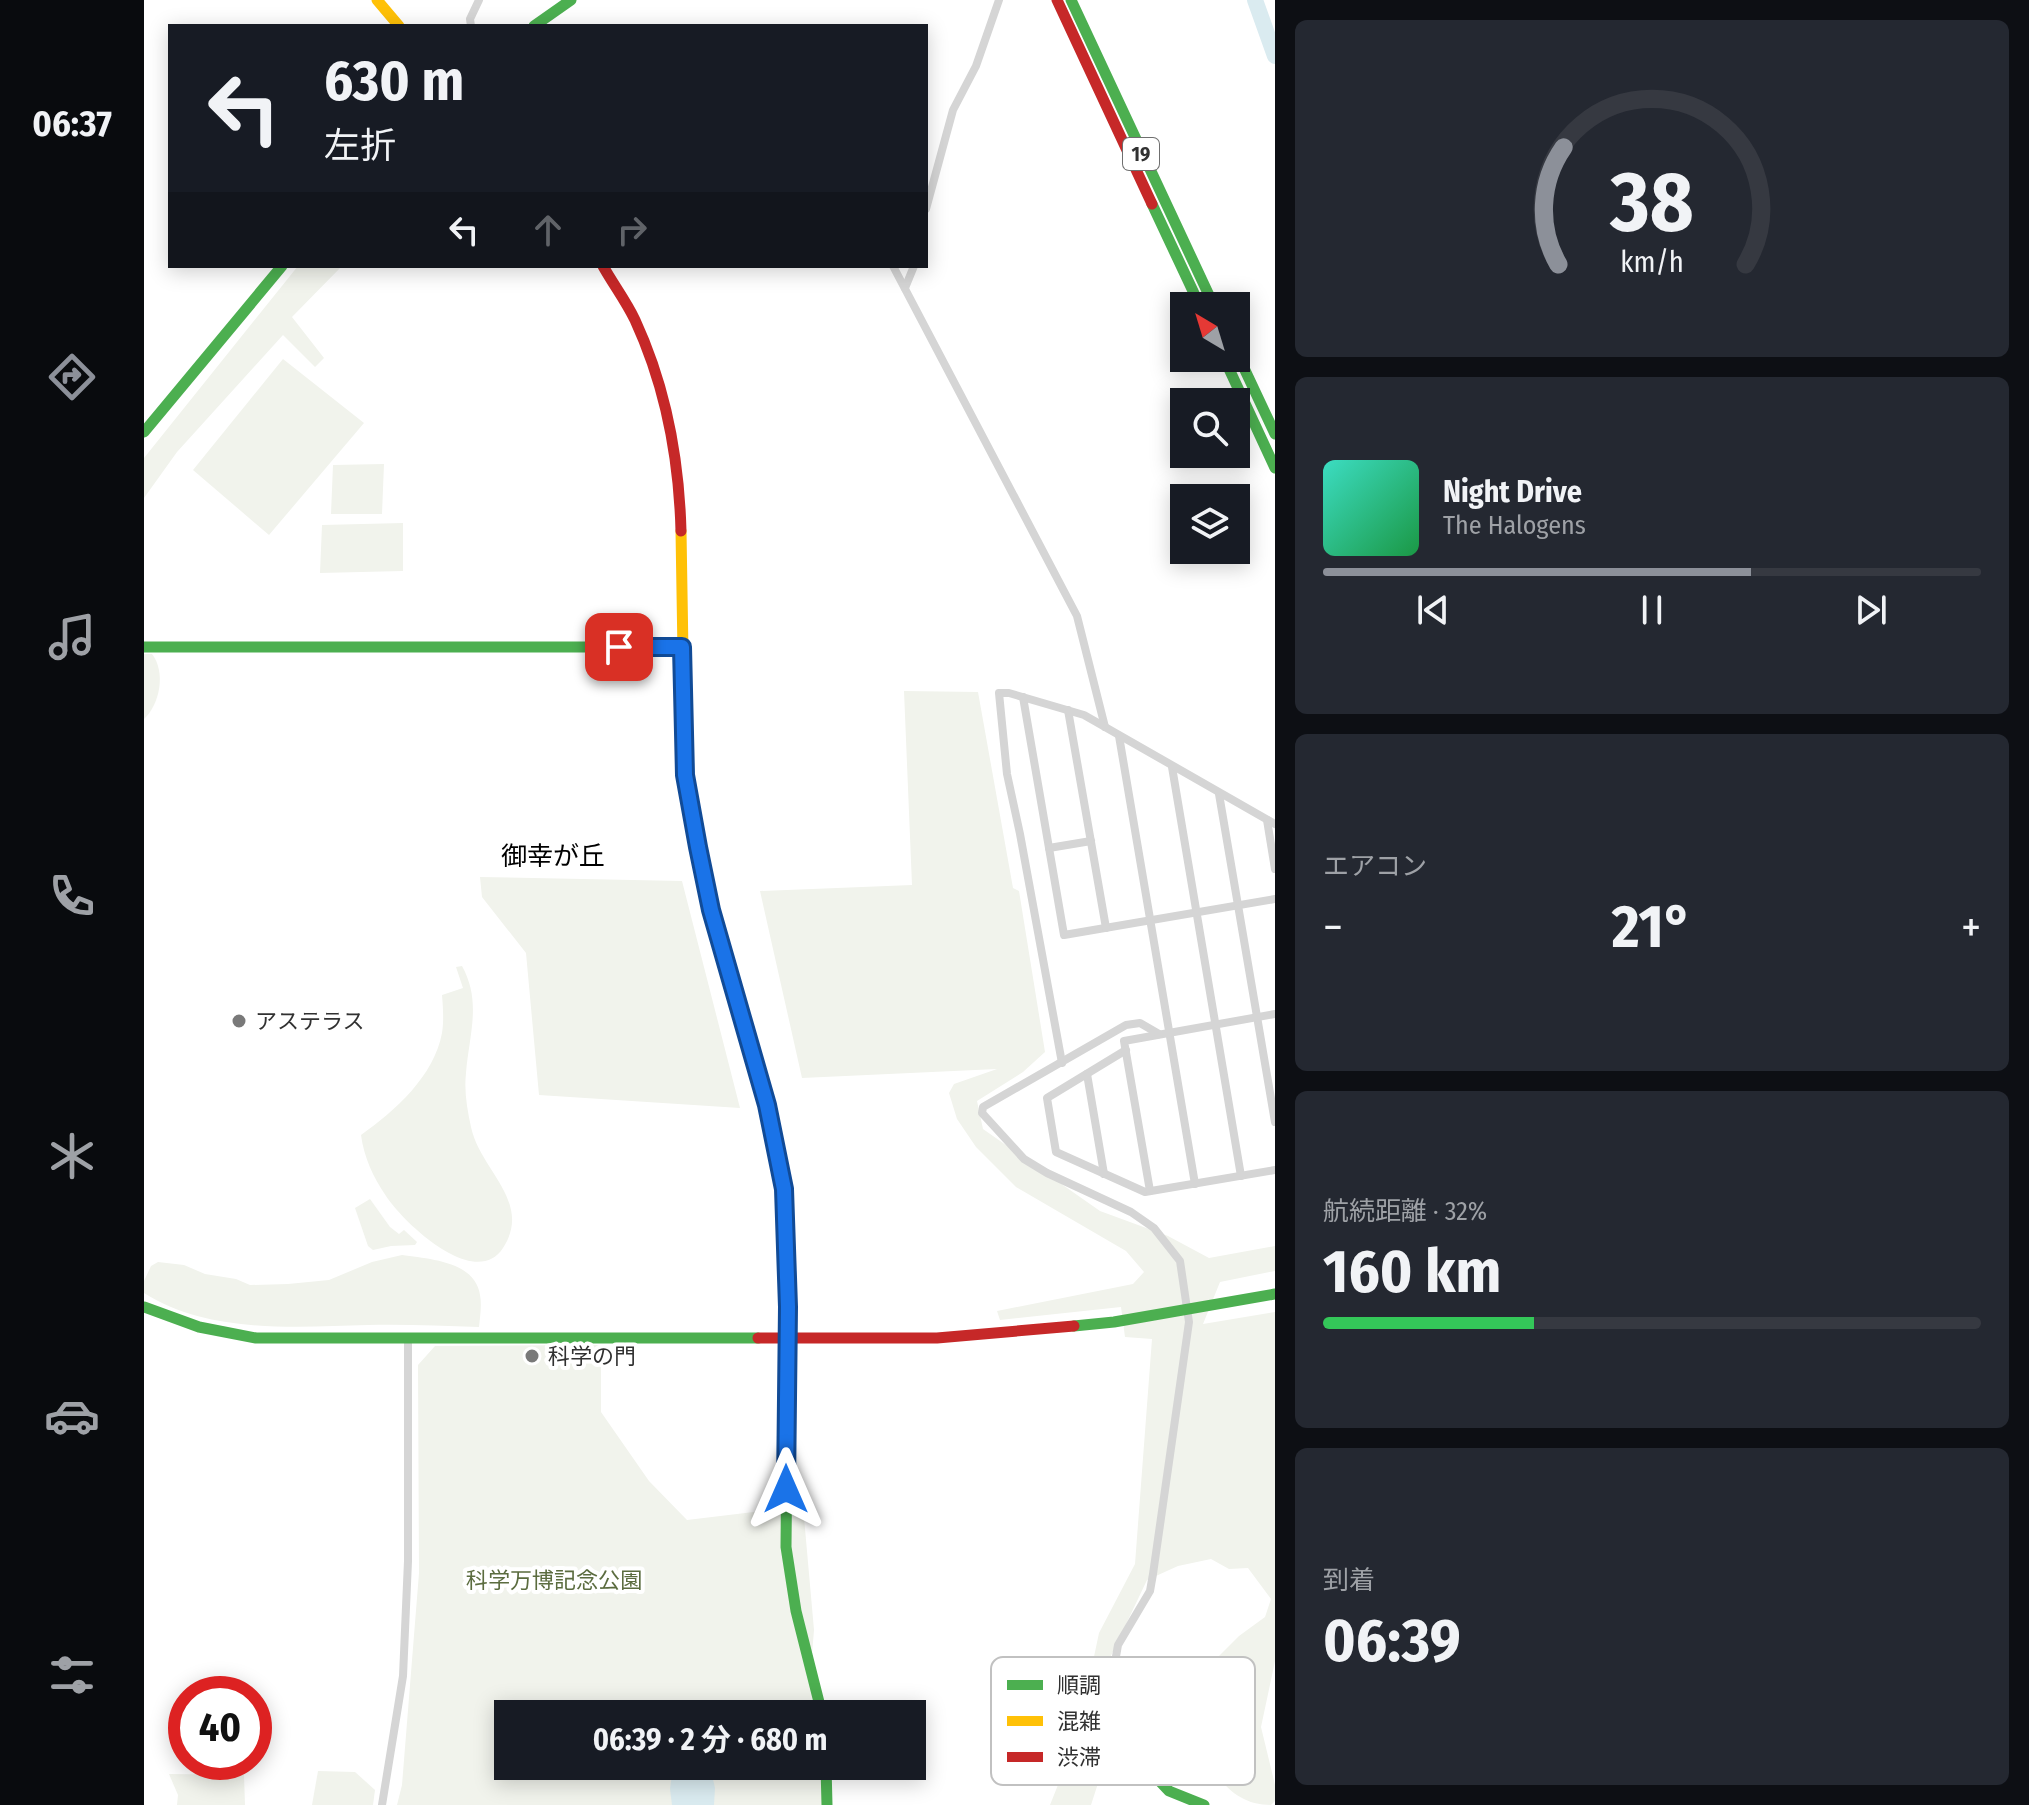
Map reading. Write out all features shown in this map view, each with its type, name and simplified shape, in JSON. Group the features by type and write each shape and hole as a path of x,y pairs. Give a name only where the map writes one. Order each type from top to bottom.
{"street":[{"path":"377,0 397,24"},
{"path":"471,24 479,0"},
{"path":"537,24 571,0"},
{"path":"928,202 953,110 976,66 999,0"},
{"name":"19","path":"1057,0 1193,292"},
{"name":"19","path":"1071,0 1207,292"},
{"path":"144,432 280,268"},
{"path":"604,268 634,318 658,378 676,451 680,500 685,775 711,910 767,1105 784,1189 788,1338 786,1547 796,1611 819,1700"},
{"path":"894,268 1077,616 1105,727"},
{"path":"905,288 913,268"},
{"path":"1230,372 1275,468"},
{"path":"1246,372 1275,434"},
{"path":"144,647 682,647"},
{"path":"1062,1063 1007,774 999,693 1084,715 1271,822 1275,869"},
{"path":"1023,697 1064,935 1275,899"},
{"path":"1068,710 1106,928"},
{"path":"1119,736 1195,1184"},
{"path":"1172,767 1241,1176"},
{"path":"1219,794 1275,1122"},
{"path":"1049,848 1091,841"},
{"path":"1150,1191 1124,1041 1275,1014"},
{"path":"1116,1657 1118,1645 1150,1591 1153,1574 1189,1322 1180,1261 1154,1228 1131,1212 1024,1159 982,1113 983,1107 1132,1023 1144,1024 1159,1034"},
{"path":"1126,1050 1047,1098 1056,1152 1145,1192 1275,1170"},
{"path":"1087,1074 1104,1174"},
{"path":"144,1307 176,1321 212,1331 256,1338 937,1338 1114,1322 1275,1294"},
{"path":"382,1805 404,1662 408,1561 408,1340"},
{"path":"826,1780 827,1805"},
{"path":"1163,1785 1169,1791 1204,1805"}],"green space":[{"path":"296,268 340,268 292,317 324,358 315,367 283,335 177,452 144,498 144,458"},
{"path":"283,359 364,423 269,535 193,470"},
{"path":"384,464 382,514 331,514 333,465"},
{"path":"403,523 403,571 320,573 322,525"},
{"path":"144,654 152,654 160,679 154,705 144,719"},
{"path":"904,691 978,692 1013,888 1019,891 1045,1052 1023,1072 977,1101 983,1129 1100,1211 1168,1236 1209,1258 1275,1246 1275,1271 1220,1282 1203,1324 1275,1312 1275,1661 1261,1727 1275,1785 1275,1801 1271,1805 1243,1799 1226,1785 1255,1785 1255,1657 1218,1657 1265,1617 1271,1599 1248,1568 1229,1569 1211,1559 1178,1566 1147,1580 1110,1657 1094,1657 1099,1633 1135,1564 1152,1339 1125,1337 1121,1307 1000,1320 997,1311 1133,1284 1144,1272 1126,1251 1016,1187 976,1147 957,1119 949,1093 954,1084 997,1069 802,1078 760,891 912,885"},
{"path":"480,877 682,881 740,1108 539,1095 526,953 482,897"},
{"path":"462,966 473,1006 465,1080 470,1120 476,1143 502,1186 512,1216 511,1231 503,1248 491,1259 475,1262 440,1248 395,1207 373,1174 361,1135 399,1104 431,1064 442,1033 442,995 463,988 456,967"},
{"path":"370,1199 390,1227 399,1234 404,1230 417,1242 415,1245 373,1250 368,1246 355,1208"},
{"path":"402,1255 449,1264 470,1275 480,1295 479,1327 253,1325 196,1316 144,1293 144,1281 151,1266 158,1262 184,1265 205,1274 236,1279 250,1285 288,1284 329,1280 372,1262"},
{"name":"科学万博記念公園","path":"601,1345 601,1412 649,1481 687,1520 803,1506 814,1630 810,1679 815,1700 494,1700 494,1780 821,1780 822,1805 397,1805 402,1785 419,1573 418,1365 435,1346"},
{"path":"318,1771 355,1772 375,1790 373,1805 312,1805"},
{"path":"172,1780 244,1780 245,1805 177,1805 178,1795"},
{"path":"1058,1785 1097,1785 1091,1805 1050,1805"}],"shaded area":[{"path":"671,1780 713,1780 714,1805 672,1805"}],"waterway":[{"path":"1255,0 1275,56"}],"traffic: fast":[{"path":"537,24 571,0"},
{"path":"1071,0 1207,292"},
{"path":"1152,204 1193,292"},
{"path":"144,432 280,268"},
{"path":"1230,372 1275,468"},
{"path":"1246,372 1275,434"},
{"path":"144,647 682,647"},
{"path":"698,841 711,910 767,1105 784,1189 788,1338 786,1547 796,1611 818,1700"},
{"path":"1074,1326 1275,1294"},
{"path":"144,1307 199,1327 256,1338 758,1338"},
{"path":"826,1780 827,1805"},
{"path":"1163,1785 1169,1791 1204,1805"}],"traffic: slow":[{"path":"377,0 397,24"},
{"path":"681,531 685,775 698,841"}],"traffic: jam":[{"path":"1057,0 1152,204"},
{"path":"604,268 635,320 663,397 674,449 681,531"},
{"path":"758,1338 937,1338 1074,1326"}],"place":[{"name":"アステラス","path":"239,1021"},
{"name":"科学の門","path":"532,1356"}],"district":[{"name":"御幸が丘","path":"553,856"}],"route":[{"path":"619,647 682,647 685,775 698,847 711,910 776,1139 784,1189 788,1307 786,1489"}]}
